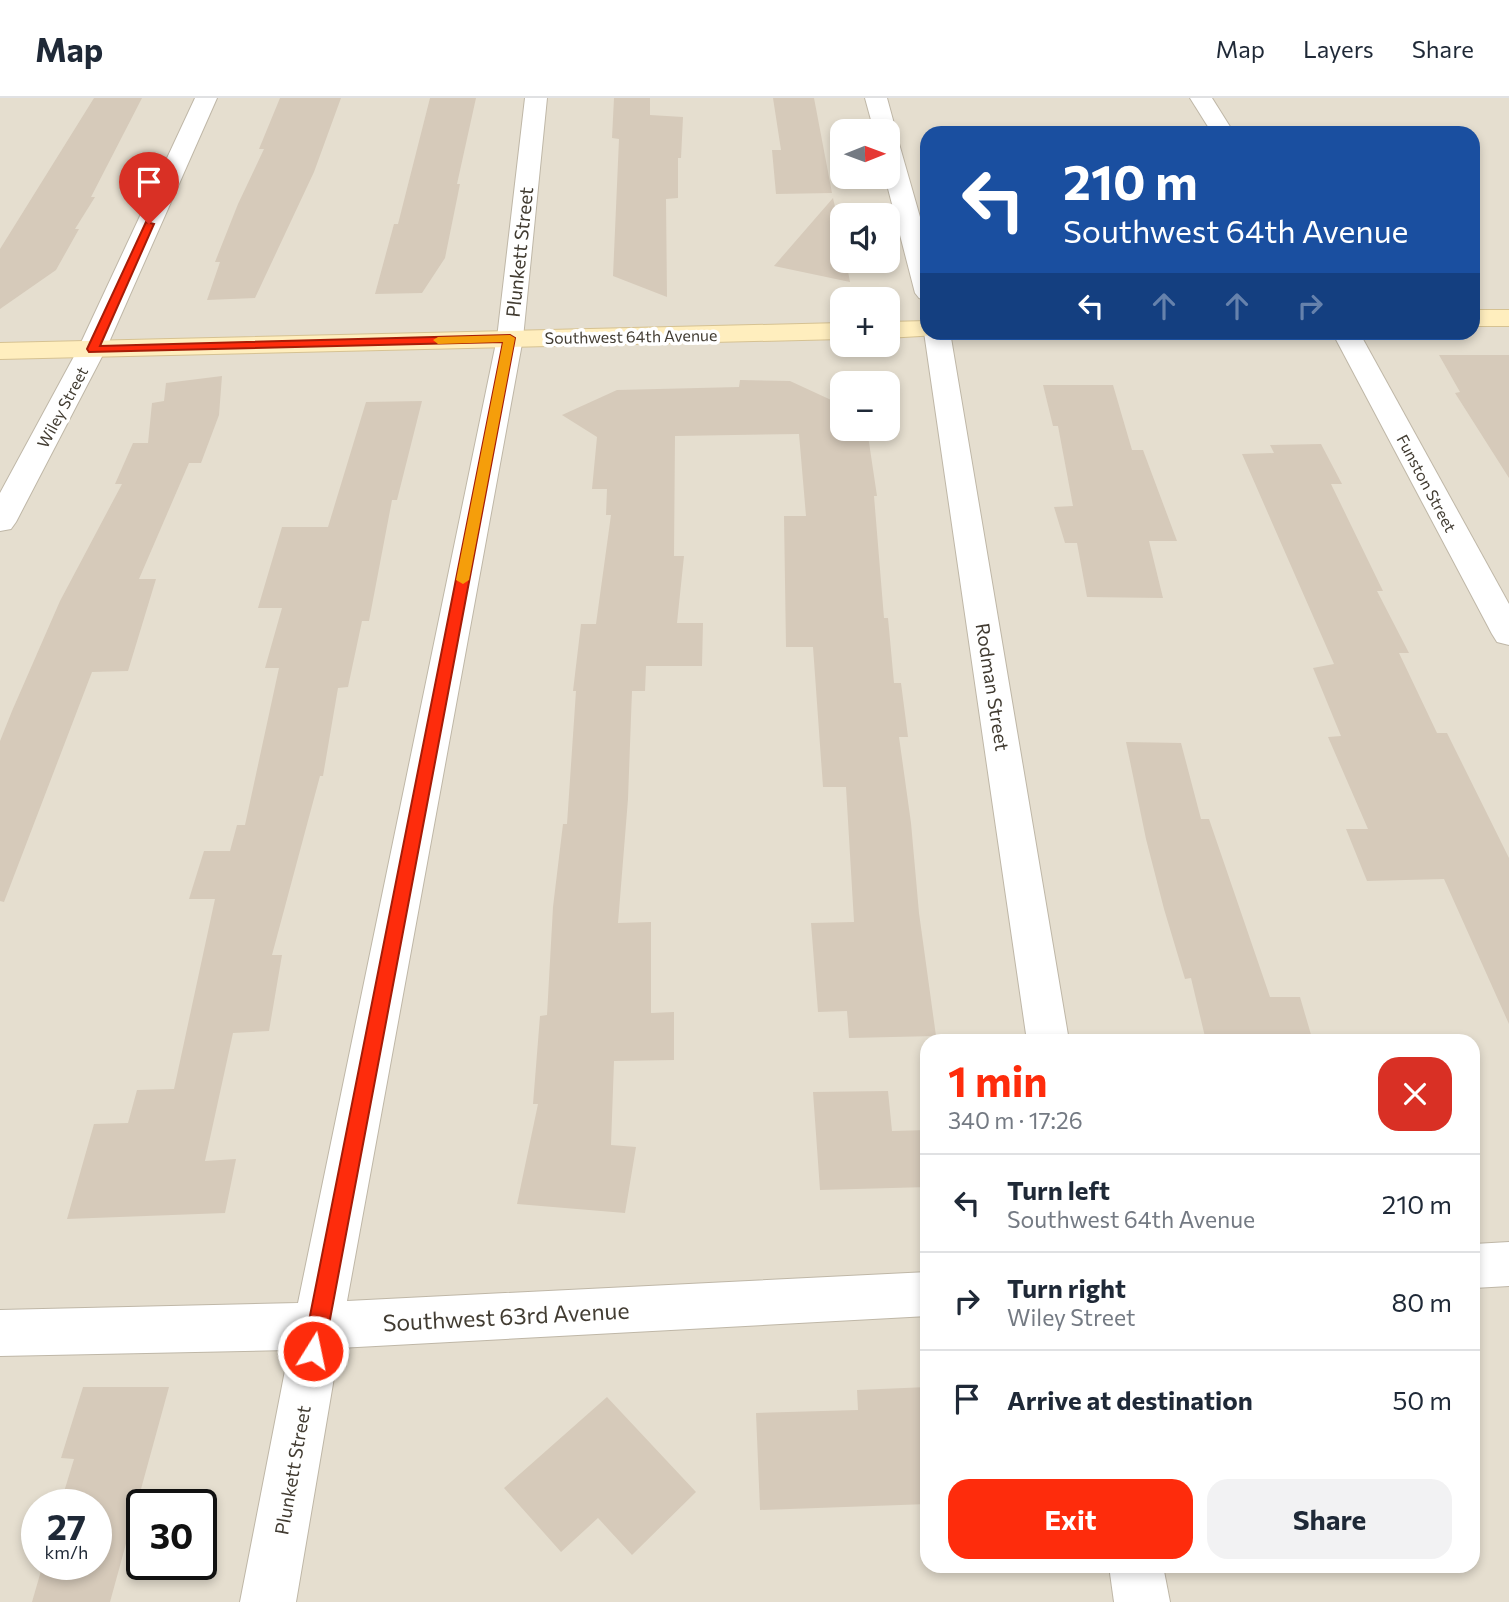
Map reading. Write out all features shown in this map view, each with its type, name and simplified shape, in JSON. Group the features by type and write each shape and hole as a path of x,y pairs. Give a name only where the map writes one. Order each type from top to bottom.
{"street":[{"name":"Wiley Street","path":"0,522 93,349 206,98"},
{"name":"Plunkett Street","path":"268,1602 318,1325 510,338 537,98"},
{"path":"876,98 882,119"},
{"path":"1201,98 1219,126"},
{"path":"900,189 920,263"},
{"path":"1480,318 1509,318"},
{"path":"900,330 920,329"},
{"name":"Southwest 64th Avenue","path":"0,351 830,331"},
{"name":"Rodman Street","path":"938,340 1047,1034"},
{"name":"Funston Street","path":"1349,340 1509,634"},
{"path":"1480,1266 1509,1264"},
{"name":"Southwest 63rd Avenue","path":"0,1333 318,1325 920,1294"},
{"path":"1137,1573 1142,1602"}],"shaded area":[{"path":"0,98 1509,98 1509,1602 0,1602"}],"building":[{"path":"94,98 142,98 91,197 95,197 75,229 79,229 56,270 0,309 0,249"},
{"path":"280,98 341,98 314,172 255,298 207,300 220,262 215,262 264,149 259,149"},
{"path":"430,98 476,98 457,184 460,184 445,258 422,293 375,294 394,224 398,224"},
{"path":"614,98 650,98 650,115 683,117 681,158 678,158 678,198 666,199 667,297 613,276 619,139 612,138"},
{"path":"773,98 814,98 832,193 776,194 772,150 781,150"},
{"path":"833,198 834,203 830,203 830,273 848,273 850,282 774,266"},
{"path":"1439,355 1509,355 1509,478 1455,393 1460,392"},
{"path":"222,376 219,415 201,463 189,463 139,579 156,579 128,671 92,672 4,902 0,901 0,741 12,711 60,601 122,484 115,484 133,443 148,443 152,403 164,401 166,383"},
{"path":"740,380 790,381 830,399 830,441 869,441 877,496 874,496 884,618 888,618 894,683 901,683 908,737 899,737 936,1034 849,1038 847,1011 818,1012 811,923 854,922 846,787 823,787 813,647 786,647 784,516 806,516 799,434 675,436 674,556 684,556 677,623 703,623 702,666 646,666 645,691 632,691 628,799 618,923 651,922 651,1013 674,1012 674,1060 614,1061 611,1145 636,1147 625,1213 517,1204 538,1104 533,1104 540,1016 547,1015 553,907 563,824 567,824 576,691 573,691 581,624 596,624 611,515 606,515 607,489 592,489 597,437 562,415 617,390 739,387"},
{"path":"1043,385 1113,385 1132,450 1143,450 1177,541 1149,541 1163,598 1087,597 1077,543 1065,543 1054,507 1073,506 1058,426 1053,426"},
{"path":"422,401 397,500 392,500 369,621 362,621 348,687 338,688 323,776 320,776 272,955 282,955 269,1031 233,1033 205,1161 236,1159 225,1213 67,1219 94,1124 128,1123 137,1090 174,1089 215,899 189,899 204,851 230,851 237,825 245,825 279,668 265,668 282,608 258,608 282,527 328,527 366,402"},
{"path":"1321,444 1342,484 1331,484 1383,591 1377,591 1409,653 1399,653 1437,733 1447,733 1509,858 1509,1024 1444,879 1367,881 1346,829 1368,829 1328,737 1341,736 1313,668 1334,664 1242,454 1274,453 1270,445"},
{"path":"1126,742 1181,743 1201,819 1209,819 1270,997 1300,997 1311,1034 1204,1034 1191,978 1185,979 1146,839"},
{"path":"888,1091 892,1131 920,1130 920,1187 820,1190 813,1092"},
{"path":"83,1387 169,1387 141,1489 126,1489 126,1544 110,1602 32,1602 38,1580 112,1580 112,1489 65,1489 74,1459 61,1458"},
{"path":"920,1387 920,1504 760,1510 756,1413 858,1410 857,1390"},
{"path":"607,1397 696,1492 632,1555 598,1518 561,1552 504,1488"}],"slow traffic":[{"path":"438,340 510,338 463,580"}],"route":[{"path":"149,224 93,349 510,338 313,1351"}]}
